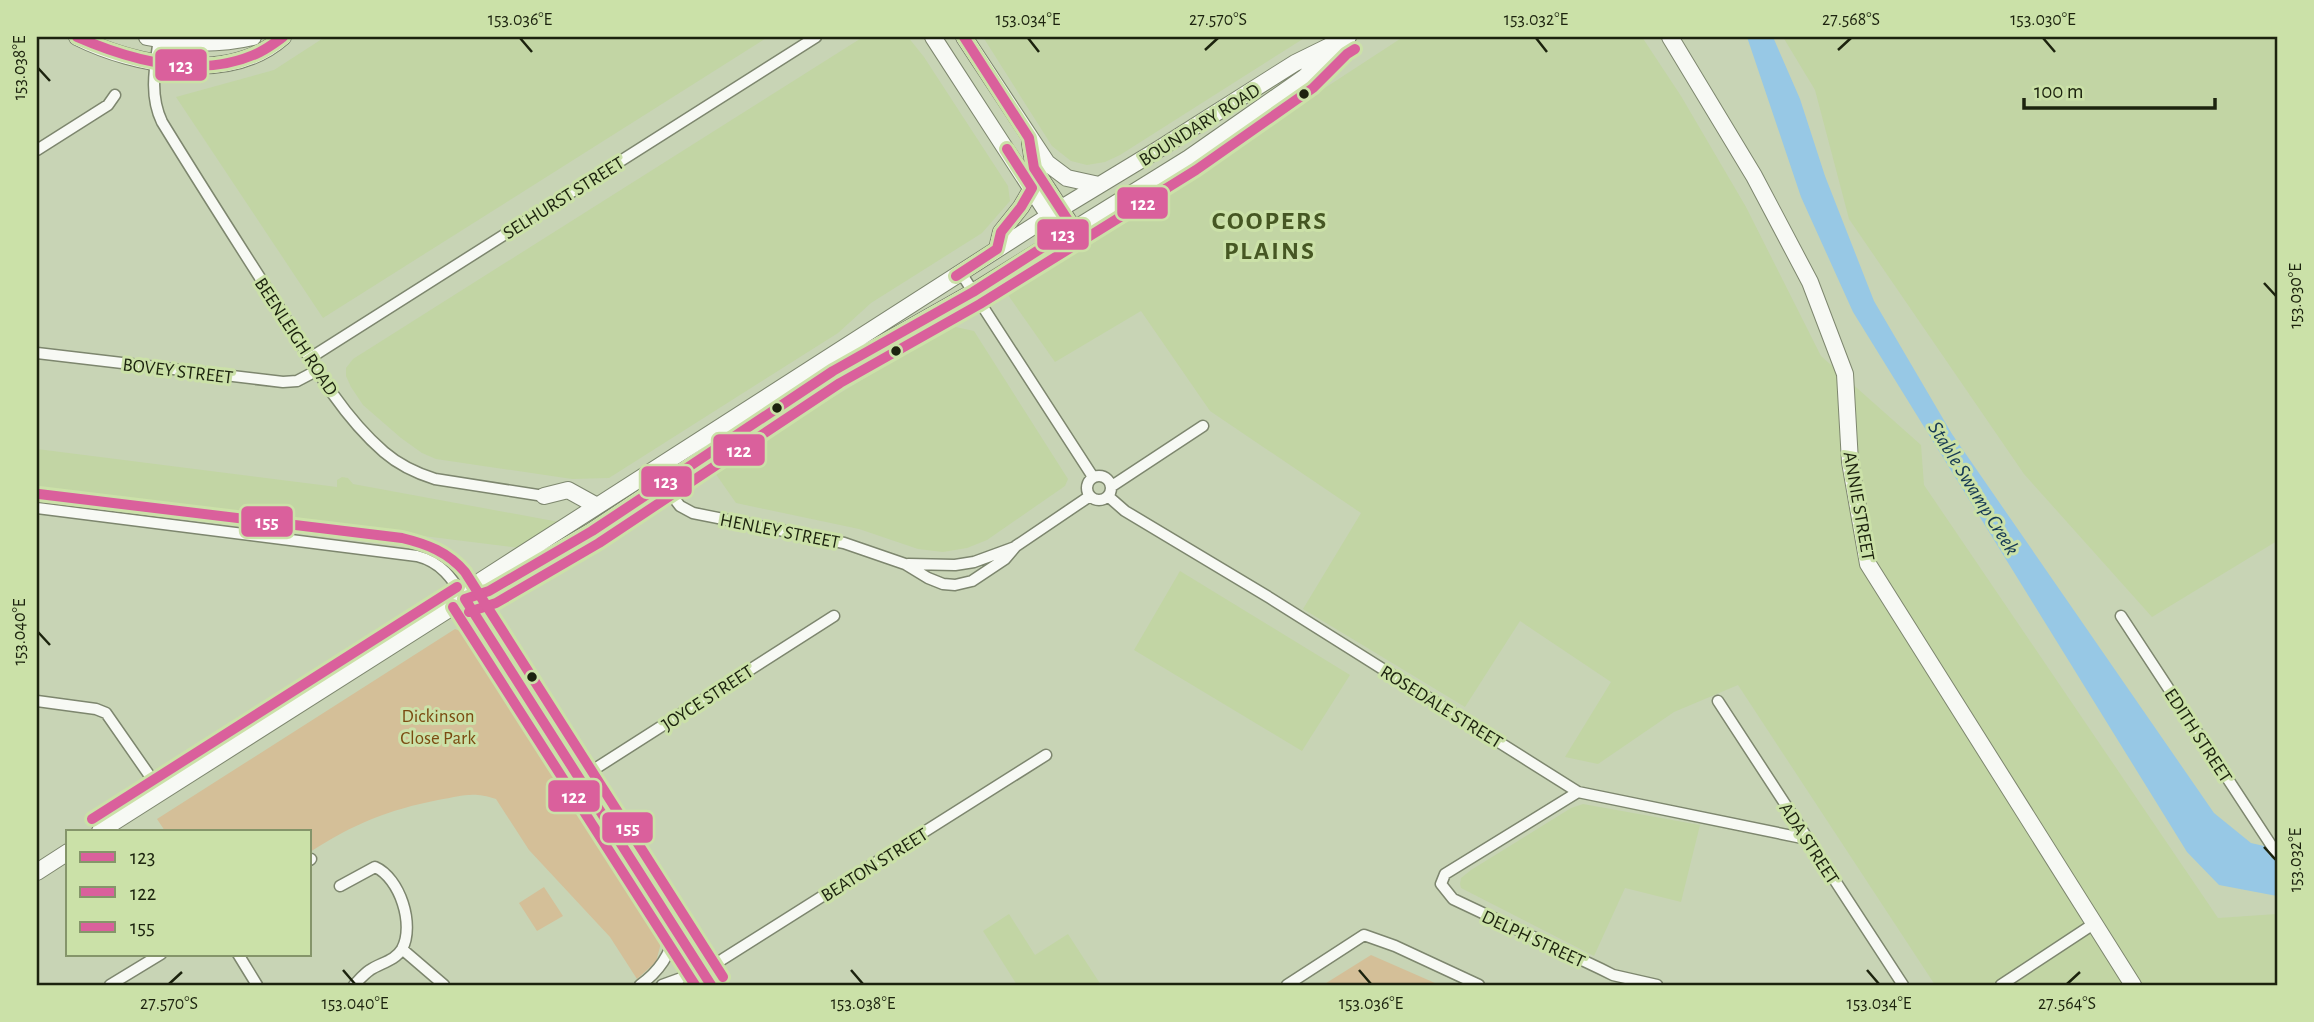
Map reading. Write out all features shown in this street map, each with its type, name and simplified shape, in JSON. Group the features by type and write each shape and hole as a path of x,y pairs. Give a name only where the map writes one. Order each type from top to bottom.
{"main road":[{"path":"77,37 123,55 155,63 195,66 230,62 268,50 283,37"},
{"path":"153,38 216,42 253,37"},
{"path":"933,37 1032,188 1055,212"},
{"path":"964,37 1043,159 1056,172 1071,179 1099,185"},
{"name":"ANNIE STREET","path":"1670,37 1754,176 1810,282 1845,374 1850,462 1868,564 2133,985"},
{"name":"BOUNDARY ROAD","path":"102,830 465,598 482,580 1055,212 1295,63 1343,40"},
{"name":"BOUNDARY ROAD","path":"465,598 495,588 664,485 833,371 973,292 1189,158 1305,77 1343,40"},
{"path":"1029,138 1034,167 1067,232"},
{"path":"997,250 1001,232 1032,188"},
{"path":"544,496 568,489 597,506"},
{"path":"465,598 677,931 702,981"},
{"path":"37,872 66,853"}],"street":[{"name":"SELHURST STREET","path":"310,358 816,37"},
{"name":"BEENLEIGH ROAD","path":"153,38 154,100 162,122 310,358 361,430 384,452 408,468 435,479 544,496"},
{"path":"37,150 108,105 115,95"},
{"path":"961,273 1093,477"},
{"name":"BOVEY STREET","path":"37,353 283,382 297,381 318,370"},
{"path":"1093,477 1087,486 1090,496 1101,501 1203,426"},
{"path":"1093,477 1105,477 1110,492"},
{"name":"HENLEY STREET","path":"664,485 680,506 693,513 844,543 905,564 943,584 972,581 1005,559 1016,546"},
{"name":"ROSEDALE STREET","path":"1110,492 1125,511 1270,597 1578,792 1807,839"},
{"name":"HENLEY STREET","path":"905,564 934,566 966,563 1016,546 1090,496"},
{"path":"37,508 409,554 439,565 465,598"},
{"name":"JOYCE STREET","path":"579,779 834,616"},
{"name":"EDITH STREET","path":"2121,616 2277,854"},
{"path":"37,701 96,709 106,713 161,793"},
{"name":"ADA STREET","path":"1718,701 1903,985"},
{"name":"BEATON STREET","path":"662,985 684,977 702,981 1046,755"},
{"name":"DELPH STREET","path":"1578,792 1445,874 1441,884 1452,899 1601,970 1657,985"},
{"path":"340,886 371,868 380,870 401,894 404,905 405,938 402,949 394,958 370,970 354,985"},
{"path":"2001,985 2095,923"},
{"path":"640,985 653,976 670,954 677,931"},
{"path":"1287,985 1364,935 1395,946 1479,985"},
{"path":"402,949 443,985"},
{"path":"110,985 158,956"},
{"path":"239,956 257,985"}],"shaded area":[{"path":"325,37 768,37 323,318 176,97 274,70"},
{"path":"863,37 908,37 924,57 1008,186 1010,201 982,233 871,303 838,333 609,478 572,479 436,459 401,438 363,405 346,376 346,368 353,359"},
{"path":"983,37 1306,37 1120,155 1105,162 1087,165 1071,161 1052,146"},
{"path":"1403,37 1642,37 1681,96 1746,207 1821,356 1921,445 1924,485 2218,918 2277,914 2277,985 1935,985 1738,685 1674,712 1598,764 1565,757 1611,682 1520,621 1465,707 1303,609 1361,513 1210,411 1141,311 1055,362 1008,295"},
{"path":"1783,37 2277,37 2277,541 2152,617 2024,474 1849,219 1815,90"},
{"path":"951,326 974,331 1068,479 1065,486 987,540 967,548 943,552 918,549 859,529 736,503 713,470"},
{"path":"37,449 337,487 337,480 342,477 348,478 353,484 559,522 520,548 37,488"},
{"path":"1180,571 1350,675 1302,751 1134,650"},
{"path":"1583,804 1700,825 1681,902 1625,888 1594,956 1461,888 1460,884 1461,878 1471,870 1571,808"},
{"path":"1009,914 1035,955 1068,934 1101,985 1017,985 983,931"}],"green space":[{"name":"Dickinson Close Park","path":"455,629 472,635 662,939 656,962 637,979 610,937 529,850 496,799 467,795 403,808 341,833 312,851 312,830 164,830 157,819"},
{"path":"544,887 563,916 537,931 519,903"},
{"path":"1371,955 1435,983 1323,985"}],"water":[{"name":"Stable Swamp Creek","path":"1747,37 1773,37 1800,99 1825,176 1874,301 1952,434 2214,813 2251,843 2277,849 2277,896 2219,885 2187,852 1853,312 1801,197"}],"transit line":[{"name":"123","path":"77,37 144,60 192,66 238,60 260,52 283,37"},
{"name":"123","path":"465,599 489,591 592,531 833,371 973,292 1073,228 1034,168 1029,138 964,37"},
{"name":"122","path":"469,612 496,603 599,543 840,383 980,304 1196,170 1313,88 1355,49"},
{"name":"123","path":"956,276 997,249 1001,232 1032,188 1007,149"},
{"name":"155","path":"39,494 402,538 428,546 452,559 465,572 723,977"},
{"name":"155","path":"92,819 457,587"},
{"name":"123","path":"465,599 711,985"},
{"name":"122","path":"453,607 695,985"}],"district":[{"name":"COOPERS PLAINS","path":"1270,235"}]}
